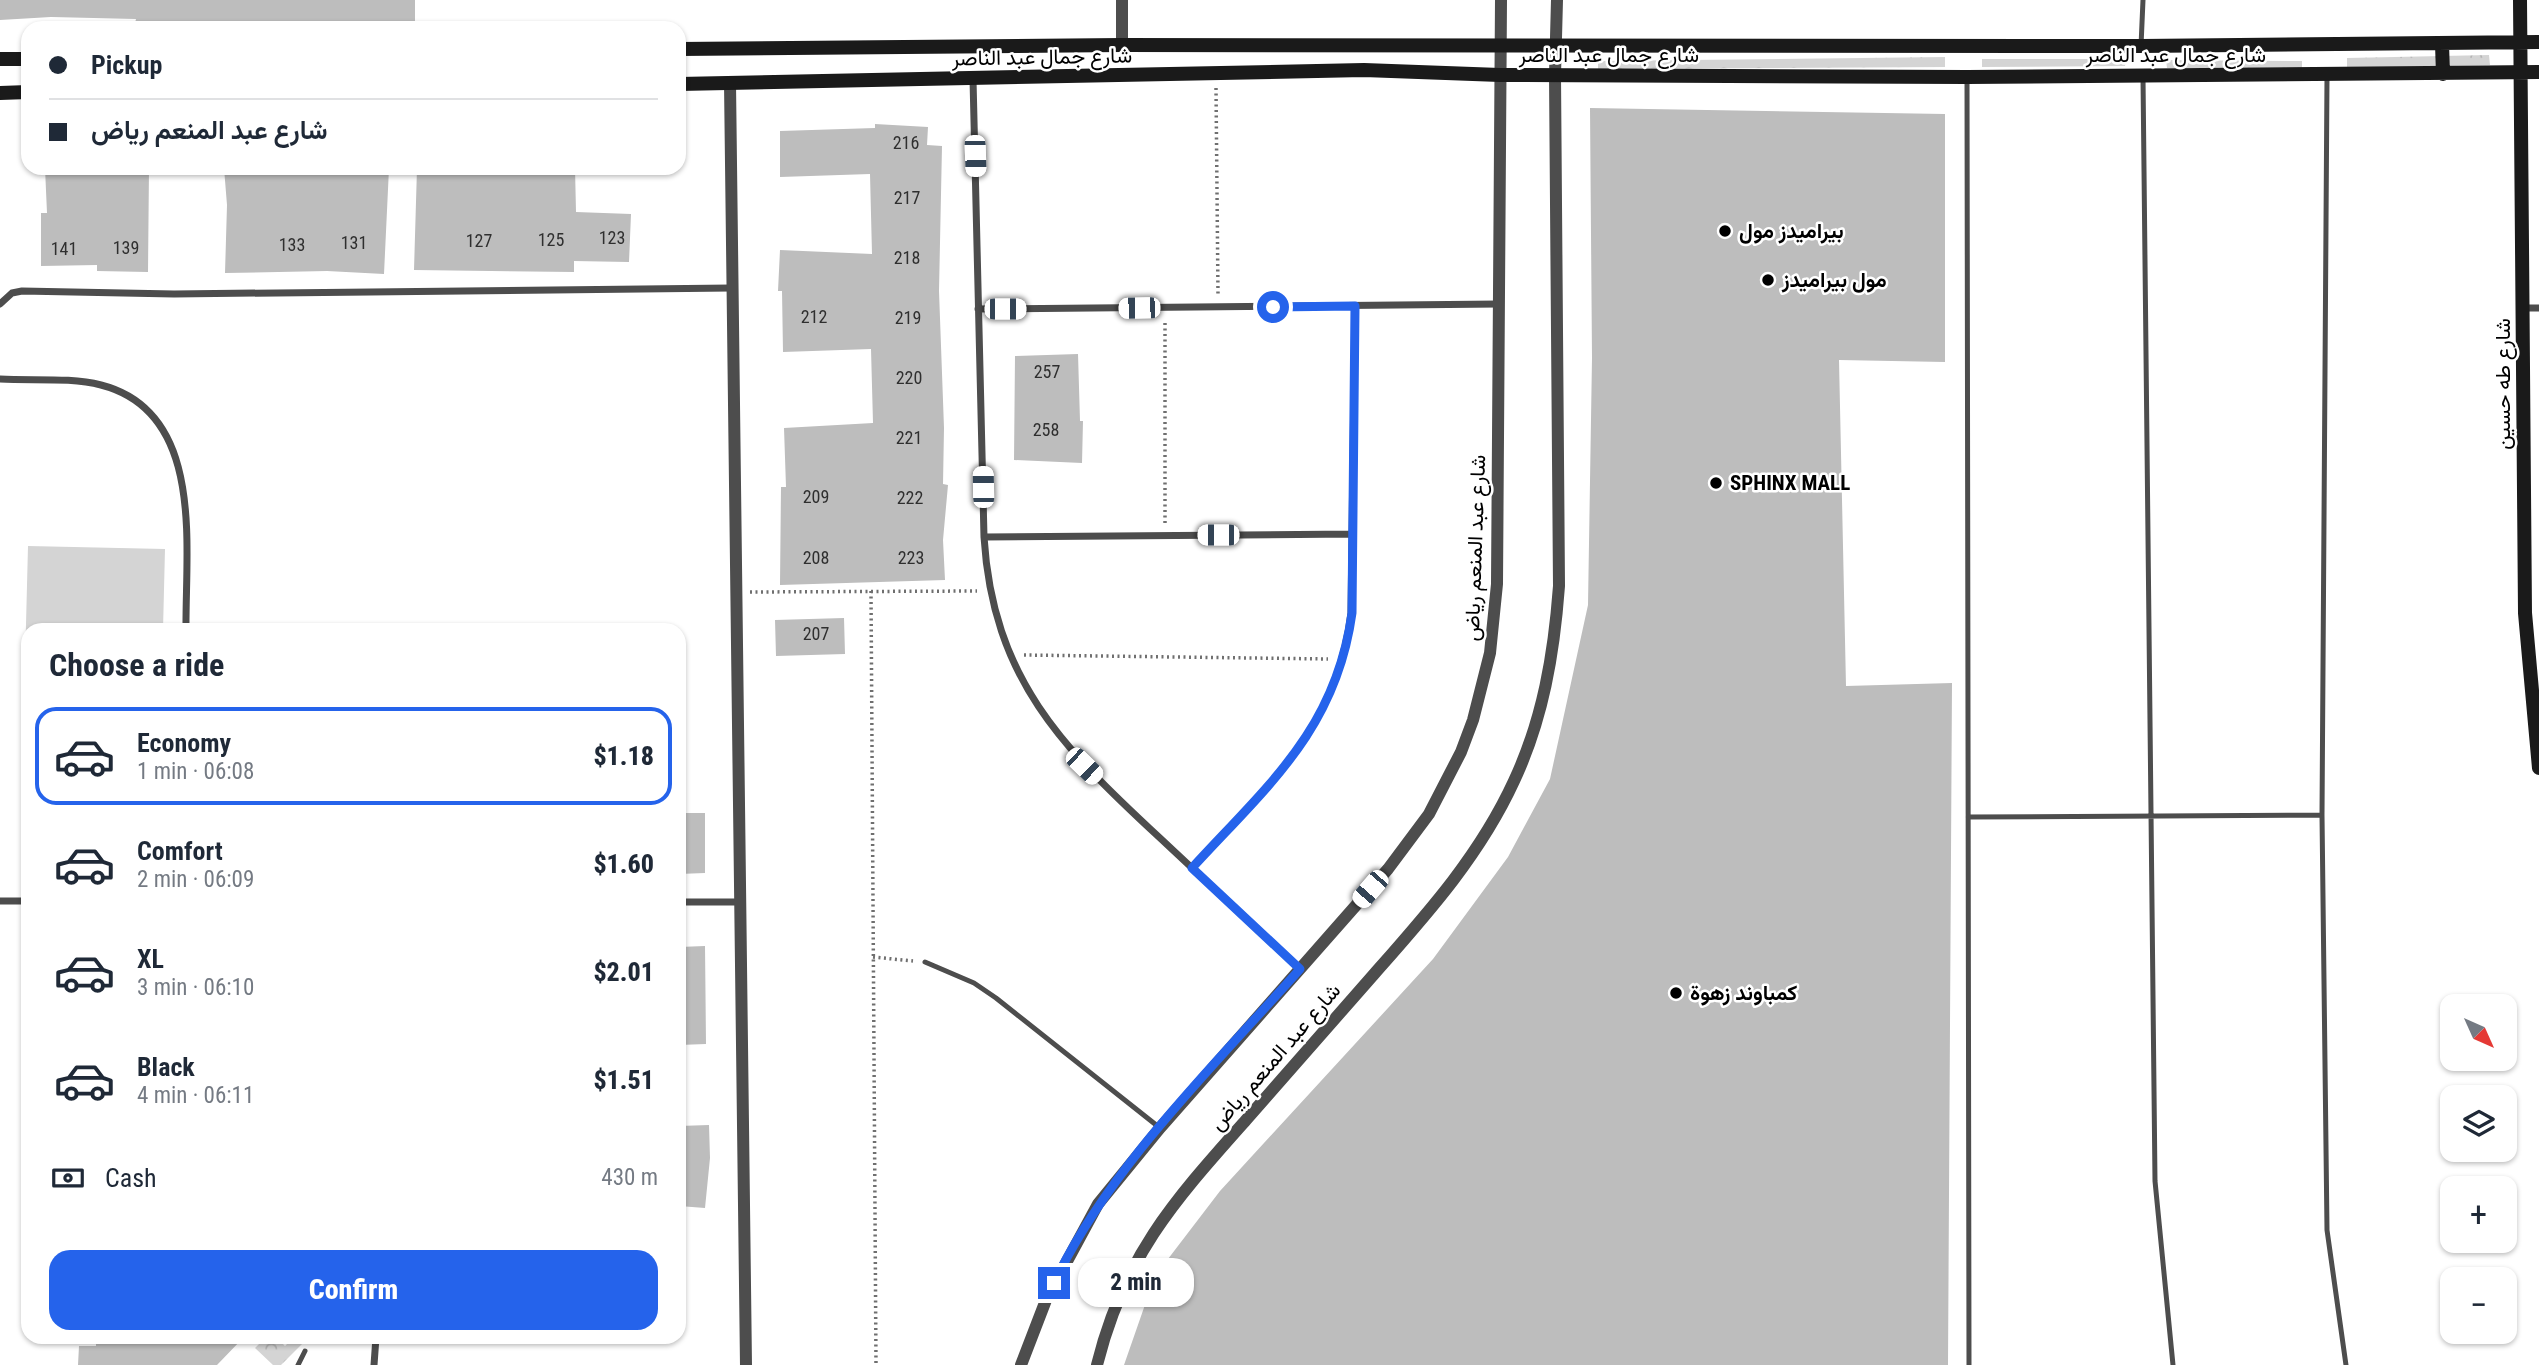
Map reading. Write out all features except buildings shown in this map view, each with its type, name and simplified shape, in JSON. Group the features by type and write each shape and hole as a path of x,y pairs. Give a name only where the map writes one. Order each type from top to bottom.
{"main road":[{"name":"شارع طه حسين","path":"2520,0 2525,613 2539,768"},
{"name":"شارع جمال عبد الناصر","path":"686,49 1122,45 2141,46 2539,42"},
{"path":"2442,44 2443,74"},
{"path":"0,59 21,58"},
{"name":"شارع جمال عبد الناصر","path":"686,84 1364,70 1500,75 1967,77 2327,76 2539,72"},
{"path":"0,93 21,92"}],"street":[{"path":"1122,0 1122,45"},
{"name":"شارع عبد المنعم رياض","path":"1021,1365 1045,1300 1079,1235 1120,1175 1416,833 1446,783 1476,709 1490,653 1497,584 1501,0"},
{"name":"شارع عبد المنعم رياض","path":"1097,1365 1115,1307 1129,1274 1167,1211 1454,882 1497,816 1530,743 1551,666 1559,586 1555,75 1557,0"},
{"path":"973,79 984,537 990,591 1009,655 1042,714 1084,766 1300,969"},
{"path":"730,83 731,288 743,902 746,1365"},
{"path":"0,304 12,293 22,291 174,294 731,288"},
{"path":"978,309 1500,304"},
{"path":"1192,868 1308,738 1323,713 1344,659 1352,613 1355,306"},
{"path":"2524,308 2539,308"},
{"path":"0,379 99,385 130,400 159,424 177,457 184,494 186,623"},
{"path":"984,537 1353,534"},
{"path":"0,901 21,901"},
{"path":"686,902 743,902"},
{"path":"374,1365 376,1344"}],"lane":[{"path":"2141,46 2143,0"},
{"path":"2327,76 2322,815 2327,1230 2346,1365"},
{"path":"1967,77 1969,1365"},
{"path":"2143,77 2155,1181 2173,1365"},
{"path":"1968,817 2322,815"},
{"path":"926,962 950,971 996,998 1160,1128"},
{"path":"298,1365 305,1351"}],"path":[{"path":"1216,75 1218,307"},
{"path":"1165,536 1166,308"},
{"path":"736,592 990,591"},
{"path":"871,592 876,1365"},
{"path":"1009,655 1344,659"},
{"path":"873,957 926,962"}],"green space":[{"path":"2489,55 2490,65 2347,68 2347,58"},
{"path":"1945,57 1945,67 1598,69 1598,61"},
{"path":"1982,59 2126,59 2125,66 1982,67"},
{"path":"2166,60 2302,61 2302,68 2167,68"},
{"path":"28,546 165,549 163,623 26,623"},
{"path":"259,1344 302,1344 281,1365 273,1365 255,1348"}],"place":[{"name":"بيراميدز مول","path":"1725,231"},
{"name":"مول بيراميدز","path":"1768,280"},
{"name":"SPHINX MALL","path":"1716,483"},
{"name":"كمباوند زهوة","path":"1676,993"}],"route":[{"path":"1054,1283 1079,1235 1120,1175 1300,969 1192,868 1308,738 1335,686 1349,636 1352,613 1355,306 1273,307"}]}
